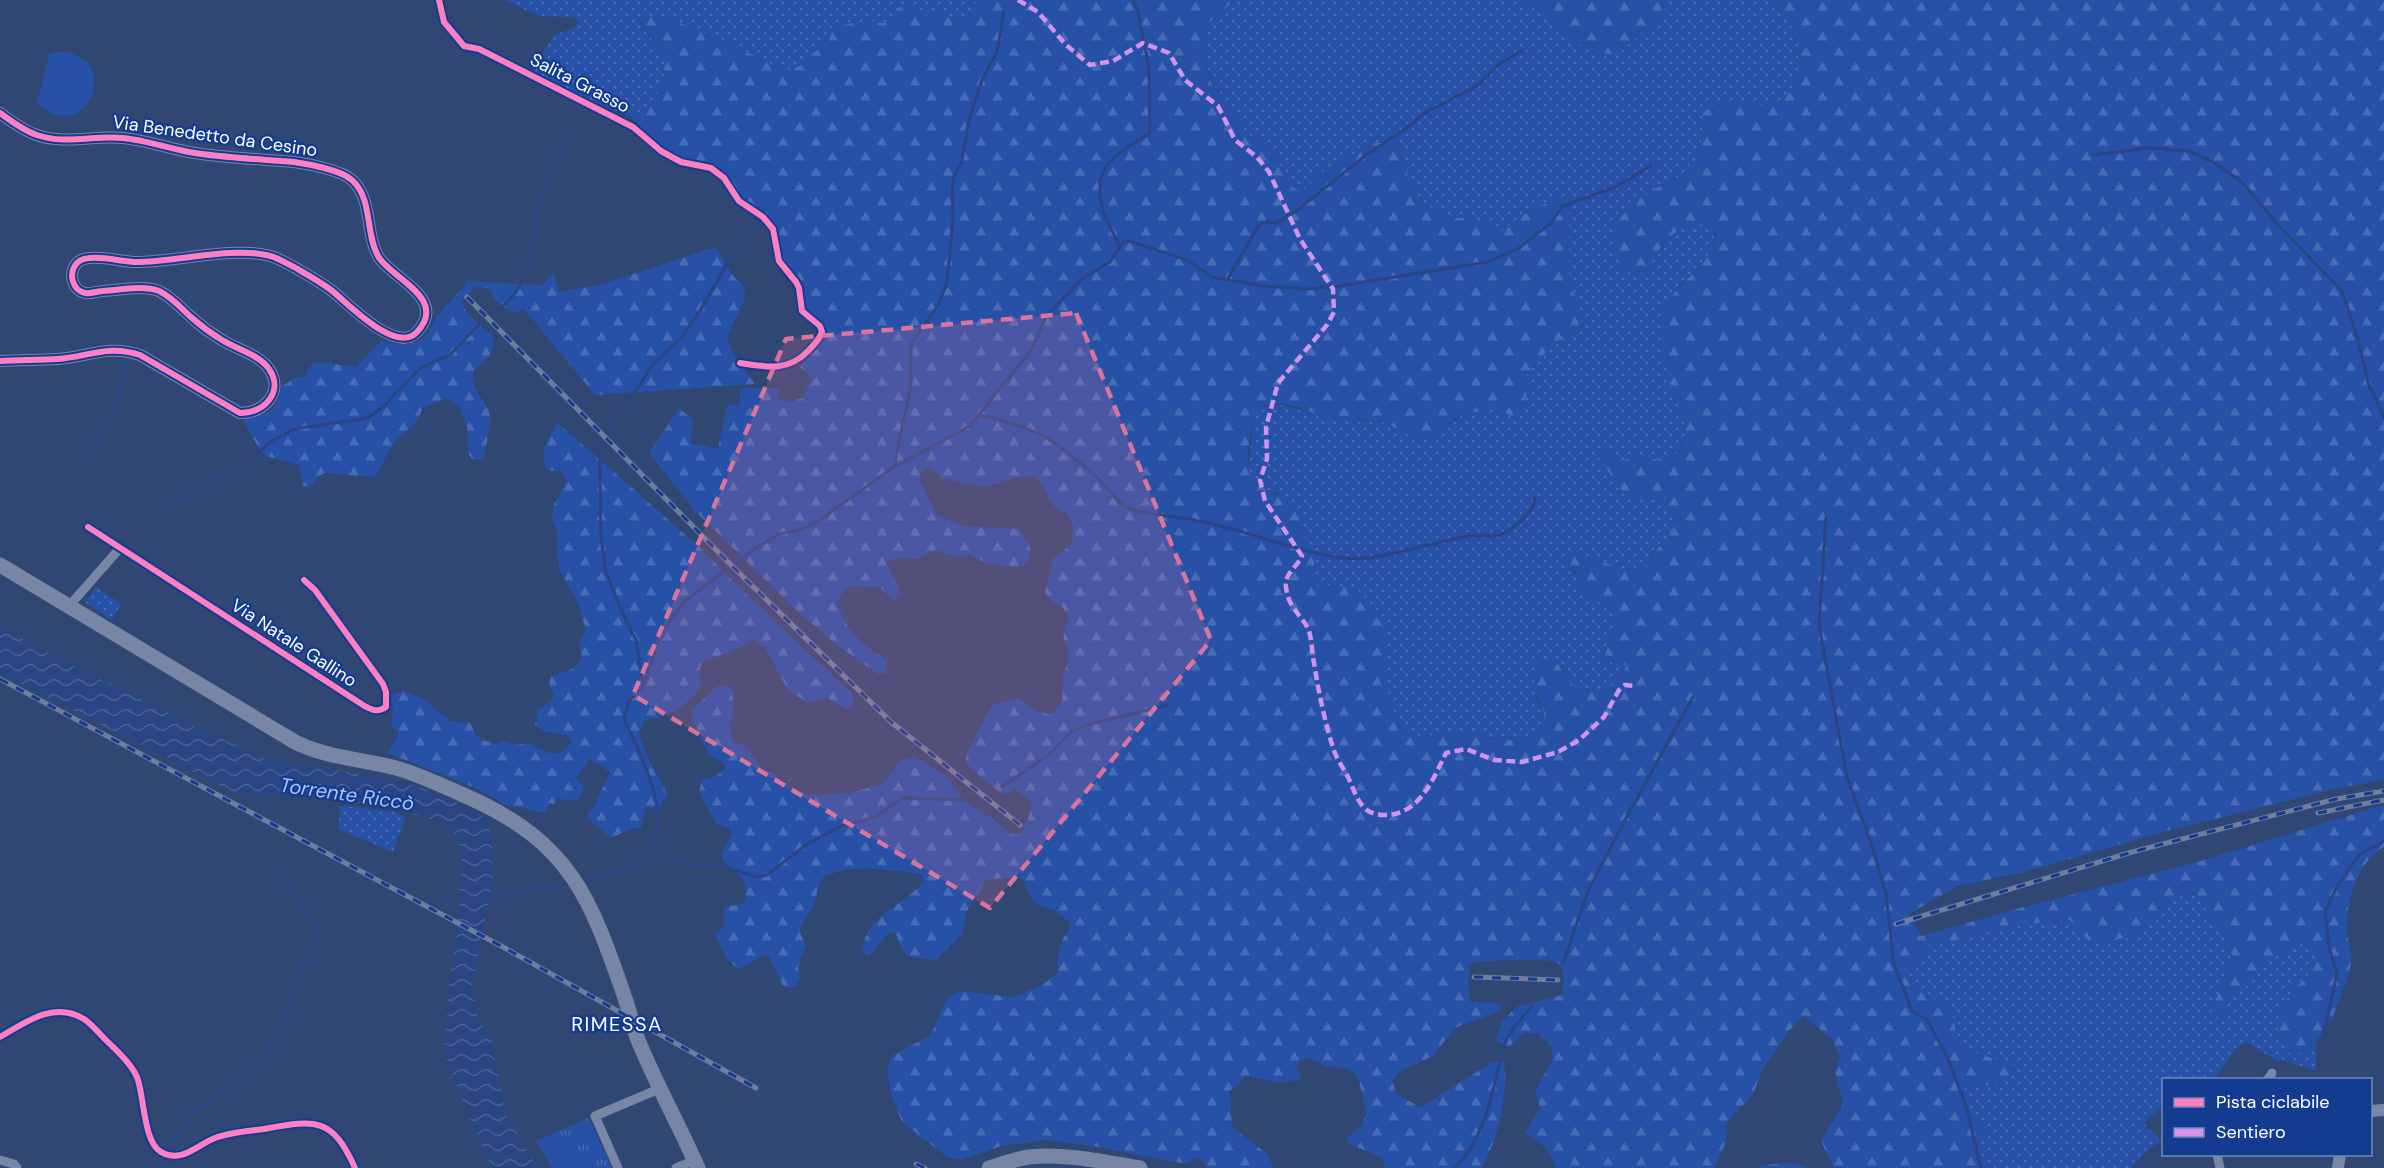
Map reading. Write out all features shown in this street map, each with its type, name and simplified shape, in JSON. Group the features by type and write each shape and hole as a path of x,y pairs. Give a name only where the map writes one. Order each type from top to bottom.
{"main road":[{"path":"0,565 295,742 326,754 382,765 414,775 486,805 541,841 559,857 582,891 608,951 637,1037 659,1089 696,1164"},
{"path":"988,1168 1012,1161 1045,1156 1077,1158 1140,1168"}],"street":[{"name":"Salita Grasso","path":"439,0 444,22 464,46 479,49 633,127 661,151 681,162 711,168 724,178 739,201 763,217 773,229 779,261 800,288 802,311 820,326 822,332 819,340 796,363 768,368 740,363"},
{"name":"Via Benedetto da Cesino","path":"0,113 33,135 50,139 122,138 190,152 306,164 351,179 366,207 378,256 397,276 412,284 426,305 425,317 415,335 401,338 385,334 328,288 291,266 266,255 236,253 160,262 132,262 89,257 78,261 72,272 77,288 88,293 135,289 157,290 222,340 263,362 270,369 274,388 267,405 250,413 240,413 140,355 127,351 111,349 59,359 0,361"},
{"name":"Via Natale Gallino","path":"88,527 363,705 373,711 380,711 386,707 387,699 383,684 315,590 304,580"},
{"path":"70,605 120,548"},
{"path":"0,1037 36,1016 50,1012 68,1013 84,1020 118,1053 138,1077 148,1133 158,1151 170,1156 183,1155 216,1137 297,1123 318,1123 336,1134 355,1168"},
{"path":"618,1168 595,1116 659,1089"},
{"path":"0,1160 14,1164 17,1168"},
{"path":"676,1168 696,1164"}],"highlighted area":[{"path":"1076,313 1211,640 990,908 633,695 786,339"}],"green space":[{"path":"504,0 985,0 976,2 965,21 958,21 945,13 891,19 885,23 871,21 832,30 829,41 800,66 785,71 733,45 689,27 669,20 651,17 638,18 664,59 664,78 658,86 656,102 631,117 531,75 553,36 575,27 579,21 572,17 539,16"},
{"path":"985,0 1235,0 1207,24 1204,56 1211,83 1236,114 1246,133 1272,151 1291,186 1298,190 1307,189 1317,175 1375,143 1395,142 1402,151 1408,177 1419,198 1445,218 1467,218 1505,228 1536,207 1574,196 1569,205 1569,280 1583,318 1576,328 1547,351 1527,374 1528,387 1522,413 1511,416 1498,408 1492,408 1467,413 1454,420 1440,433 1423,440 1379,421 1331,418 1289,405 1272,404 1259,410 1255,418 1248,453 1249,473 1252,479 1266,490 1295,503 1314,561 1314,574 1319,587 1335,585 1358,590 1378,611 1385,631 1389,698 1392,710 1418,737 1474,731 1491,739 1509,740 1531,735 1546,726 1543,709 1534,687 1535,671 1540,660 1552,658 1574,685 1585,691 1603,691 1624,672 1626,665 1603,661 1613,629 1614,609 1579,593 1580,576 1565,560 1572,553 1626,569 1644,567 1671,531 1676,516 1670,507 1659,499 1633,496 1624,492 1599,458 1606,451 1622,461 1639,456 1667,460 1680,450 1685,427 1665,364 1661,335 1662,318 1673,294 1709,256 1716,232 1707,224 1683,228 1674,233 1661,247 1643,277 1627,271 1622,266 1613,236 1614,230 1626,211 1635,203 1665,183 1684,176 1701,143 1703,113 1714,104 1766,105 1782,101 1795,83 1798,71 1799,36 1771,0 2384,0 2384,780 2337,788 2163,832 2024,872 1958,886 1909,914 1921,936 2201,861 2384,806 2384,847 2374,854 2359,873 2350,897 2347,934 2351,954 2350,969 2332,1020 2324,1023 2321,1036 2301,1053 2288,1053 2277,1027 2280,1014 2293,988 2304,981 2318,959 2312,947 2300,940 2270,960 2251,982 2228,1002 2223,1015 2209,1019 2232,955 2223,929 2211,921 2200,896 2187,893 2174,900 2130,938 2089,941 2070,920 2027,924 1940,944 1917,958 1908,968 1912,989 1950,1004 1956,1032 1967,1050 2014,1065 2012,1073 1994,1084 1965,1088 1958,1102 1960,1109 1978,1119 1985,1130 1974,1156 1994,1168 1834,1168 1821,1141 1843,1104 1835,1071 1840,1056 1831,1038 1803,1016 1788,1032 1763,1068 1753,1095 1727,1122 1726,1142 1714,1168 1555,1168 1546,1148 1525,1132 1540,1109 1535,1091 1552,1061 1552,1047 1538,1033 1524,1033 1509,1047 1496,1041 1502,1022 1516,1007 1562,995 1562,967 1557,963 1535,960 1474,962 1469,967 1469,1001 1496,1003 1502,1006 1498,1012 1455,1028 1433,1056 1402,1070 1392,1081 1397,1095 1421,1107 1491,1063 1504,1061 1505,1087 1501,1116 1487,1158 1481,1168 1385,1168 1382,1158 1350,1144 1347,1138 1362,1125 1366,1112 1358,1077 1347,1068 1326,1066 1306,1057 1296,1066 1301,1079 1281,1083 1246,1076 1230,1091 1232,1127 1266,1153 1274,1168 1207,1168 1203,1161 1197,1158 1185,1164 1094,1146 1046,1140 1001,1146 961,1160 947,1157 902,1122 891,1095 887,1068 893,1055 930,1036 947,998 960,991 1014,997 1044,984 1058,972 1059,949 1071,923 1054,910 1034,903 1021,878 986,880 966,913 962,934 936,960 909,956 896,934 889,933 869,956 862,952 870,928 886,912 915,891 923,882 922,875 870,869 841,870 822,879 814,905 801,926 800,930 806,945 798,966 800,979 796,986 789,988 783,986 768,955 738,969 728,960 715,935 725,925 723,912 726,906 740,905 745,901 744,882 722,860 722,853 732,834 729,828 716,823 699,792 702,779 715,777 726,768 722,762 709,756 692,717 692,710 717,686 730,686 734,707 729,727 733,742 746,746 760,767 773,773 783,783 808,795 849,793 883,784 901,761 914,756 947,777 964,801 993,819 1009,833 1017,835 1028,819 1031,800 1013,788 1009,793 1002,794 969,767 966,754 992,705 1019,698 1036,711 1051,715 1061,701 1063,677 1068,659 1064,632 1069,618 1062,606 1055,604 1045,593 1052,559 1070,546 1073,540 1073,526 1066,513 1054,506 1036,476 1013,478 986,487 943,479 933,469 925,468 920,473 920,481 936,514 962,526 1018,529 1030,547 1030,556 1024,566 1009,567 996,563 988,564 969,554 957,557 937,550 918,558 891,559 886,563 899,588 900,595 895,601 879,587 851,586 845,589 837,601 840,611 856,636 886,660 886,674 878,674 836,644 798,612 696,512 649,453 679,408 692,419 691,444 718,449 728,404 739,406 741,388 779,388 777,398 789,402 803,398 812,378 800,367 826,334 807,312 783,262 777,233 735,191 696,162 675,155 650,136 631,117 656,102 658,86 664,78 664,59 638,17 652,16 670,20 712,35 785,71 800,66 829,41 832,30 838,27 858,22 885,23 891,19 899,7 945,13 958,21 965,21 976,2"},
{"path":"1235,0 1521,0 1553,20 1560,31 1665,13 1666,0 1771,0 1799,36 1798,71 1795,83 1782,101 1766,105 1714,104 1703,113 1701,143 1684,176 1673,179 1643,277 1661,247 1674,233 1694,225 1707,224 1715,231 1708,256 1677,288 1673,391 1683,412 1686,426 1685,438 1675,457 1663,461 1637,456 1622,461 1618,483 1621,491 1639,498 1661,499 1669,503 1676,516 1670,535 1653,552 1645,567 1626,569 1572,553 1572,570 1580,576 1586,598 1607,604 1614,609 1613,629 1603,661 1626,665 1620,677 1609,687 1588,694 1581,693 1575,688 1561,666 1535,695 1546,718 1546,726 1531,735 1509,740 1491,738 1474,731 1462,731 1418,737 1392,710 1389,698 1335,585 1319,587 1314,574 1314,561 1277,493 1264,490 1251,478 1248,470 1253,424 1256,413 1264,407 1283,405 1329,418 1383,422 1422,440 1433,437 1464,414 1477,413 1496,407 1511,416 1528,387 1527,374 1546,351 1576,328 1583,318 1569,280 1569,205 1573,197 1544,205 1505,228 1467,218 1445,218 1419,198 1408,177 1402,151 1395,142 1375,143 1317,175 1307,189 1298,190 1291,186 1272,151 1246,133 1236,114 1212,83 1204,56 1207,24"},
{"path":"1521,0 1666,0 1665,13 1616,55 1578,44 1560,31 1553,20"},
{"path":"61,51 81,58 91,69 94,83 91,97 82,109 70,115 54,114 37,103 49,54"},
{"path":"715,247 734,277 745,287 744,301 728,334 728,341 734,355 755,384 595,395 524,309 513,313 496,301 489,289 476,286 462,301 471,316 493,336 491,353 478,366 473,375 474,386 487,406 490,417 484,458 477,460 469,455 467,430 460,406 448,398 422,408 415,423 392,446 375,477 325,473 319,476 310,487 303,486 299,465 266,456 261,452 242,418 264,414 273,408 277,403 281,387 295,378 305,376 312,364 319,362 356,367 381,341 401,345 413,343 424,337 436,318 468,281 542,285 554,273 559,292 602,284"},
{"path":"558,423 696,544 782,629 852,693 854,699 852,707 846,709 828,698 808,702 789,692 765,648 754,640 728,653 702,661 699,674 701,687 695,694 676,710 645,720 639,733 648,757 668,795 657,809 645,807 641,828 631,829 611,838 586,817 596,803 610,772 590,759 576,779 585,787 578,800 556,799 555,804 548,803 546,813 505,805 476,788 388,753 399,733 391,725 393,710 391,696 404,690 423,698 449,721 470,723 476,735 482,740 496,744 503,741 516,745 530,743 541,750 552,753 562,751 572,741 567,735 545,732 535,724 538,710 550,702 554,696 549,683 552,675 569,670 582,658 579,643 586,630 578,603 559,569 557,532 552,519 554,504 565,485 566,478 562,472 548,470 544,452"},
{"path":"96,587 122,604 111,620 85,602"},
{"path":"340,806 392,811 406,817 393,852 338,829"},
{"path":"2187,893 2200,896 2211,921 2223,929 2232,955 2210,1019 2223,1015 2228,1002 2251,982 2270,960 2300,940 2312,947 2318,959 2304,981 2293,988 2301,1053 2316,1042 2316,1071 2282,1060 2277,1061 2246,1042 2236,1048 2216,1078 2162,1078 2162,1106 2144,1124 2161,1141 2149,1149 2131,1168 1994,1168 1973,1156 1978,1119 1960,1109 1958,1102 1965,1088 1994,1084 2014,1066 1967,1050 1956,1032 1950,1005 1912,989 1908,968 1917,958 1940,944 2027,924 2071,920 2089,941"},
{"path":"589,1118 612,1168 552,1168 536,1141"},
{"path":"558,1134 576,1168 554,1168 540,1143"},
{"path":"1791,1163 1809,1168 1759,1168 1763,1165"}],"water":[{"name":"Torrente Riccò","path":"0,626 57,658 261,758 392,779 444,796 487,818 492,844 493,880 472,985 477,1017 491,1040 506,1115 538,1168 492,1168 444,1052 462,870 459,839 434,820 395,809 321,797 235,793 0,673"}],"waterway":[{"path":"1120,248 1104,213 1100,184 1109,164 1126,148 1150,133 1149,68 1138,12 1133,0"},
{"path":"894,467 911,385 911,344 939,304 947,282 954,177 962,160 968,124 982,80 997,52 1004,12"},
{"path":"1227,280 1259,225 1266,222 1276,223 1295,212 1366,155 1425,113 1477,86 1498,65 1521,51"},
{"path":"496,311 509,300 525,274 542,199 566,143"},
{"path":"2094,155 2149,148 2189,151 2213,162 2242,182 2278,225 2342,291 2358,339 2368,383 2384,417"},
{"path":"582,881 614,875 631,867 647,853 656,836 658,817 655,796 649,775 624,719 629,701 643,687 661,633 685,601 752,551 779,534 803,529 818,521 894,467 970,426 1029,354 1047,315 1082,279 1110,262 1123,242 1129,241 1187,260 1212,277 1262,286 1308,289 1340,286 1487,262 1519,248 1551,223 1563,206 1616,187 1652,165"},
{"path":"611,429 612,416 628,403 653,364 681,338 701,309 735,250 761,224"},
{"path":"168,509 192,490 242,466 272,441 294,429 368,418 385,405 420,368 450,355 484,319"},
{"path":"91,451 119,403 127,363"},
{"path":"980,415 1005,421 1050,440 1095,475 1119,502 1130,508 1213,524 1324,555 1343,558 1372,557 1468,536 1497,536 1511,529 1525,517 1535,498"},
{"path":"605,441 600,449 600,480 601,538 606,572 636,640 643,685"},
{"path":"1826,518 1819,625 1847,777 1871,843 1886,894 1894,964 1912,1011 1927,1020 1947,1056 1966,1106 1981,1168"},
{"path":"1563,963 1588,891 1693,697"},
{"path":"1002,787 1050,754 1070,733 1086,725 1168,705"},
{"path":"650,847 690,865 721,866 757,877 767,875 806,845 841,826 876,817 902,798 976,800"},
{"path":"2321,1047 2337,973 2329,947 2325,912 2337,886 2359,855 2384,841"},
{"path":"163,1168 171,1143 194,1112 217,1098 261,1062 280,1031 303,966 312,960 320,934 280,873"},
{"path":"487,898 569,884"},
{"path":"1455,1168 1466,1155 1482,1126 1507,1039 1532,1006"}],"railway":[{"path":"467,297 727,561 891,722 1020,825"},
{"path":"0,679 503,947 756,1088"},
{"path":"1896,924 2132,852 2336,799 2384,791"},
{"path":"2318,813 2384,800"},
{"path":"1474,977 1558,980"},
{"path":"916,1164 925,1168"}],"marked path":[{"path":"1018,0 1038,12 1065,44 1090,65 1113,61 1143,43 1169,53 1185,80 1218,106 1235,140 1257,157 1269,172 1300,239 1333,289 1334,312 1327,325 1278,383 1266,427 1267,459 1260,480 1265,501 1302,556 1287,578 1287,595 1309,631 1328,732 1335,753 1361,804 1370,812 1386,815 1408,809 1424,793 1446,753 1466,749 1494,760 1522,762 1558,752 1579,740 1604,717 1619,690 1625,685 1634,686"}],"cycle path":[{"path":"439,0 444,22 464,46 479,49 633,127 661,151 681,162 711,168 724,178 739,201 763,217 773,229 779,261 799,288 802,311 820,326 822,332 810,349 793,362 776,366 740,363"},
{"path":"0,113 27,131 48,138 140,140 202,154 300,163 347,176 359,188 363,197 371,237 378,256 384,264 414,289 426,309 425,320 417,332 408,337 397,337 372,324 317,281 269,256 236,253 136,262 88,258 74,267 72,276 77,288 85,293 139,288 159,291 173,300 210,333 265,364 273,378 274,386 269,400 256,410 240,413 140,355 129,352 108,351 68,358 0,361"},
{"path":"88,527 363,705 374,710 386,707 386,692 383,684 315,590 304,580"},
{"path":"0,1037 30,1020 51,1013 62,1012 84,1019 133,1070 138,1080 151,1139 155,1147 168,1155 182,1155 227,1134 309,1124 330,1130 347,1151 355,1168"}],"district":[{"name":"RIMESSA","path":"617,1024"}]}
